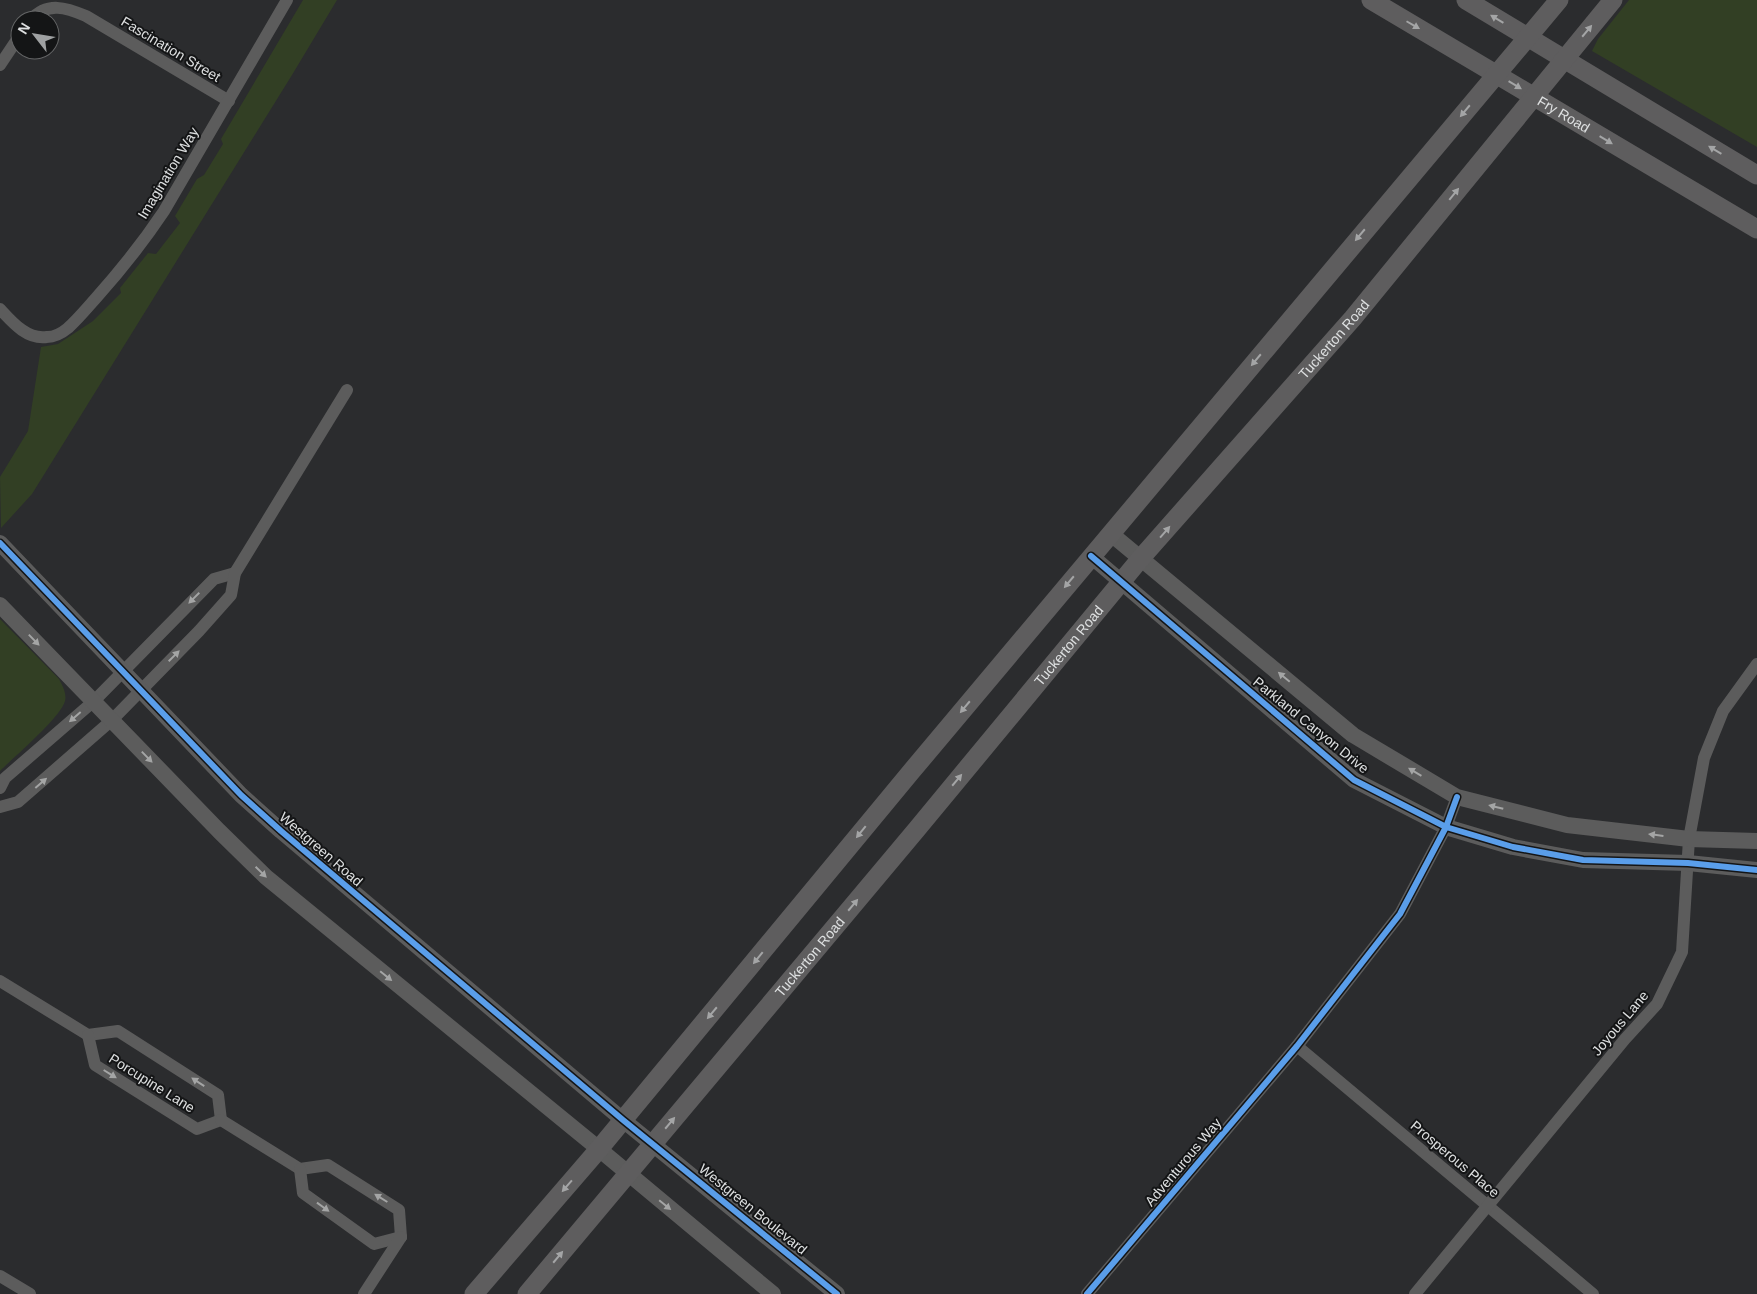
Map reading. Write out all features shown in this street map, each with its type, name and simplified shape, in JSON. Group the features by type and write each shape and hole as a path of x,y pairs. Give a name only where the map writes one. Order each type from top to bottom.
{"main road":[{"name":"Fry Road","path":"1371,0 1757,229"},
{"path":"1466,0 1757,175"},
{"path":"474,1294 599,1149 1110,533 1559,0"},
{"name":"Tuckerton Road","path":"527,1294 1141,558 1352,318 1613,0"}],"street":[{"name":"Imagination Way","path":"0,309 28,334 46,338 67,329 78,318 112,280 150,232 288,0"},
{"name":"Fascination Street","path":"46,10 65,8 86,16 229,101"},
{"path":"0,65 10,50"},
{"path":"0,807 18,802 112,720 199,631 231,595 235,572 347,390"},
{"name":"Parkland Canyon Drive","path":"1110,533 1353,735 1457,797 1567,824 1689,840 1757,841"},
{"name":"Westgreen Road","path":"0,543 241,795 281,831 623,1120 654,1144"},
{"name":"Parkland Canyon Drive","path":"1091,556 1354,780 1446,827 1513,847 1583,860 1688,863 1757,870"},
{"path":"0,788 5,778 94,701 214,579 235,572"},
{"path":"0,605 266,878 599,1149 773,1294"},
{"name":"Joyous Lane","path":"1415,1294 1625,1039 1658,1004 1682,952 1689,840 1704,758 1722,710 1757,664"},
{"name":"Adventurous Way","path":"1087,1294 1297,1046 1400,914 1446,827 1457,797"},
{"path":"0,981 88,1035"},
{"name":"Porcupine Lane","path":"118,1031 201,1084 218,1095 221,1120 196,1129 95,1065 88,1035 118,1031"},
{"name":"Prosperous Place","path":"1297,1046 1593,1294"},
{"path":"221,1120 300,1169 328,1165 399,1210 401,1237 364,1294"},
{"name":"Westgreen Boulevard","path":"654,1144 837,1294"},
{"path":"300,1169 303,1193 374,1244 401,1237"},
{"path":"0,1276 30,1294"}],"green space":[{"path":"303,0 337,0 32,494 1,528 0,477 28,431 41,347 58,344 93,321 121,293 120,288 148,253 156,254 180,223 175,216 197,179 204,175 223,144 221,139"},
{"path":"1629,0 1757,0 1757,147 1592,51 1598,39"},
{"path":"0,619 59,679 64,689 65,701 55,717 0,771"}],"cycle path":[{"path":"0,543 241,795 281,831 623,1120 837,1294"},
{"path":"1091,556 1354,780 1446,827 1513,847 1583,860 1688,863 1757,870"},
{"path":"1087,1294 1297,1046 1400,914 1446,827 1457,797"}]}
